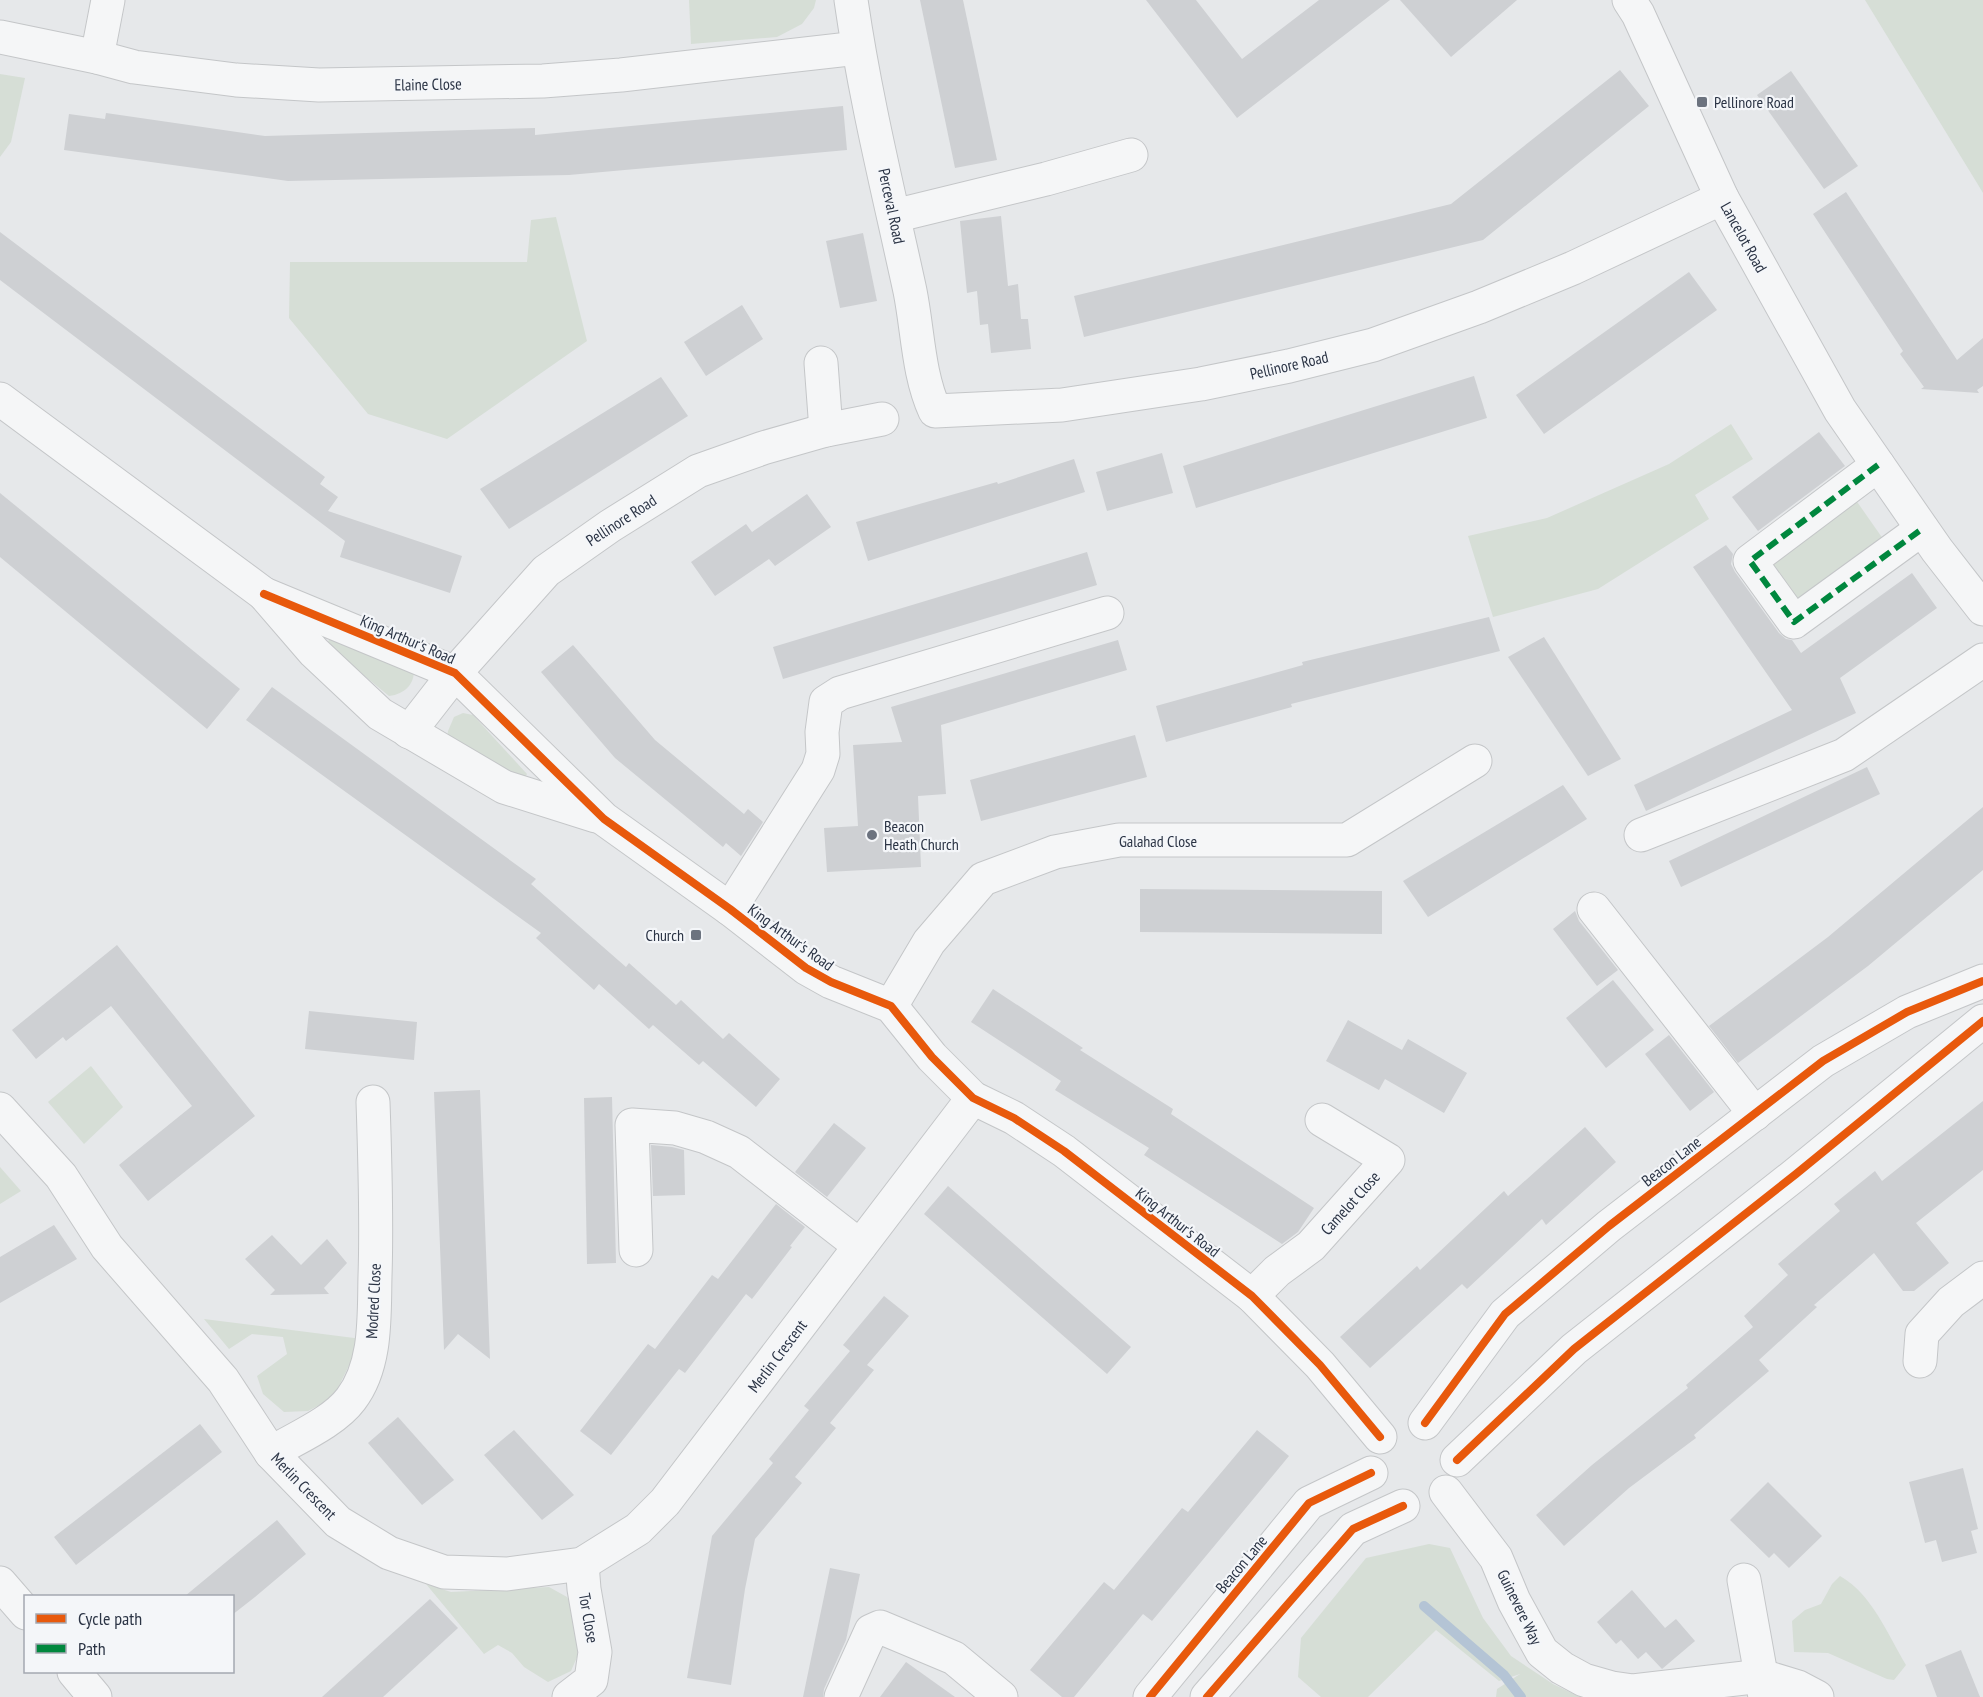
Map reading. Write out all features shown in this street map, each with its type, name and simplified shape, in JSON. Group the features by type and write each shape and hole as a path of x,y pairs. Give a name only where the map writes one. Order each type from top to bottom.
{"street":[{"path":"97,57 108,0"},
{"name":"Perceval Road","path":"851,0 858,48 916,323 926,391 935,411"},
{"name":"Lancelot Road","path":"1629,0 1638,14 1722,198 1840,410 1922,529 1983,609"},
{"name":"Elaine Close","path":"0,37 134,67 236,80 319,86 543,81 621,75 858,48"},
{"path":"894,216 1046,179 1131,155"},
{"name":"Pellinore Road","path":"935,411 1062,405 1201,384 1289,366 1373,345 1479,307 1572,268 1722,198"},
{"path":"821,363 826,430"},
{"name":"King Arthur's Road","path":"0,399 264,594 314,652 380,714 504,787 604,819"},
{"name":"Pellinore Road","path":"409,732 456,673 546,571 610,526 698,471 763,448 826,430 882,418"},
{"path":"1878,465 1750,561 1794,622 1922,529"},
{"name":"King Arthur's Road","path":"264,594 456,673 604,819 730,909 806,968 831,982 891,1006 938,1064 973,1098 1014,1119 1064,1150 1252,1296 1320,1365 1380,1437"},
{"path":"730,909 818,770 823,754 822,732 826,702 840,693 1107,613"},
{"path":"1641,835 1844,755 1983,660"},
{"name":"Galahad Close","path":"891,1006 929,942 983,879 1055,852 1119,840 1347,840 1475,761"},
{"path":"1594,909 1755,1114"},
{"name":"Beacon Lane","path":"1425,1423 1505,1314 1609,1226 1823,1061 1907,1012 1983,981"},
{"path":"1457,1460 1574,1349 1796,1174 1983,1021"},
{"name":"Merlin Crescent","path":"0,1109 61,1176 107,1247 223,1380 271,1453 338,1522 389,1553 444,1572 507,1574 582,1564 638,1529 665,1502 973,1098"},
{"name":"Modred Close","path":"271,1453 334,1415 356,1392 367,1365 373,1330 377,1222 373,1102"},
{"name":"Camelot Close","path":"1252,1296 1277,1271 1311,1246 1388,1160 1322,1120"},
{"path":"636,1250 632,1125 675,1128 706,1137 739,1152 860,1246"},
{"path":"1920,1361 1922,1334 1951,1302 1983,1278"},
{"path":"1413,1421 1425,1423 1437,1428 1447,1436 1457,1460 1456,1471 1446,1492 1437,1501 1415,1508 1403,1506 1392,1502 1375,1484 1370,1460 1373,1448 1380,1437 1400,1423 1413,1421"},
{"name":"Beacon Lane","path":"1150,1697 1309,1503 1371,1473"},
{"name":"Guinevere Way","path":"1446,1492 1496,1558 1514,1601 1542,1652 1562,1668 1584,1680 1633,1691 1798,1687 1817,1697"},
{"path":"1173,1667 1205,1697 1353,1528 1403,1506"},
{"name":"Tor Close","path":"569,1697 591,1680 595,1652 582,1564"},
{"path":"1743,1580 1763,1687"},
{"path":"0,1582 24,1611"},
{"path":"841,1697 871,1631 880,1626 954,1658 1001,1697"},
{"path":"76,1673 95,1697"}],"shaded area":[{"path":"689,0 816,0 814,8 802,24 777,37 691,44"},
{"path":"1865,0 1983,0 1983,193 1977,183"},
{"path":"0,74 25,78 11,142 0,157"},
{"path":"556,217 587,341 447,439 368,414 289,318 290,262 527,262 531,220"},
{"path":"1731,424 1753,459 1695,495 1709,519 1598,589 1493,617 1468,536 1547,518 1669,464"},
{"path":"1853,496 1888,546 1794,613 1758,562"},
{"path":"331,637 414,668 411,683 400,693 389,696 327,643"},
{"path":"463,713 473,715 527,774 524,780 447,739 454,717"},
{"path":"91,1066 123,1107 84,1144 48,1102"},
{"path":"0,1167 21,1191 0,1204"},
{"path":"204,1319 362,1339 333,1398 308,1411 284,1412 263,1394 257,1376 287,1354 283,1337 252,1334 229,1349"},
{"path":"1429,1544 1450,1548 1483,1618 1511,1656 1553,1684 1580,1697 1496,1697 1497,1689 1520,1674 1499,1681 1436,1630 1368,1697 1321,1697 1298,1677 1301,1638 1366,1558"},
{"path":"1840,1576 1861,1593 1870,1604 1906,1665 1894,1680 1828,1653 1794,1652 1792,1621 1805,1610 1821,1604 1832,1584"},
{"path":"426,1584 451,1592 549,1587 567,1597 576,1614 581,1648 571,1671 548,1682 524,1667 512,1653 498,1645 484,1654"}],"building":[{"path":"920,0 963,0 997,160 955,168"},
{"path":"1146,0 1196,0 1242,59 1319,0 1390,0 1237,118"},
{"path":"1400,0 1517,0 1451,57"},
{"path":"1620,70 1649,106 1483,240 1084,337 1074,296 1451,204"},
{"path":"1791,71 1858,166 1824,189 1757,95"},
{"path":"843,106 847,150 569,175 288,181 64,150 69,114 105,119 106,113 265,136 535,128 535,135"},
{"path":"1846,192 1957,360 1983,338 1983,386 1977,390 1979,393 1921,389 1924,387 1900,354 1903,351 1813,214"},
{"path":"1001,216 1008,286 1018,284 1021,319 1028,319 1031,349 991,353 988,324 980,325 977,291 967,293 960,221"},
{"path":"0,232 325,477 320,484 338,497 328,511 462,556 450,593 340,557 345,541 0,280"},
{"path":"863,233 877,301 840,308 826,241"},
{"path":"1689,272 1717,310 1544,434 1516,395"},
{"path":"742,305 763,339 706,376 684,342"},
{"path":"1474,376 1487,418 1196,508 1183,466"},
{"path":"661,377 688,416 509,529 480,489"},
{"path":"1819,432 1845,466 1758,531 1732,497"},
{"path":"1162,453 1173,493 1107,511 1096,472"},
{"path":"1074,459 1085,492 868,561 856,522 997,482 998,484"},
{"path":"0,493 240,689 207,729 0,557"},
{"path":"807,494 831,527 775,566 769,559 715,596 691,562 746,524 752,532"},
{"path":"1726,545 1733,554 1731,564 1735,572 1779,633 1786,639 1792,640 1801,653 1912,573 1937,608 1840,678 1856,713 1646,811 1634,785 1792,710 1693,567"},
{"path":"1087,552 1097,585 783,679 773,647"},
{"path":"1489,617 1500,651 1291,704 1292,707 1166,742 1156,706 1303,665 1302,662"},
{"path":"1544,637 1621,759 1588,776 1508,657"},
{"path":"1118,640 1127,670 941,725 946,794 918,796 921,867 827,872 824,828 858,826 853,745 902,742 891,707"},
{"path":"573,645 655,740 744,814 748,809 763,822 741,856 726,843 723,847 615,758 541,672"},
{"path":"272,687 536,879 531,884 626,967 629,963 676,1005 681,1000 723,1039 729,1033 780,1079 756,1107 703,1061 699,1065 653,1025 649,1029 599,984 594,990 536,938 541,933 246,720"},
{"path":"1135,735 1147,777 981,821 970,780"},
{"path":"1867,767 1880,794 1681,887 1669,861"},
{"path":"1563,785 1587,819 1428,917 1403,881"},
{"path":"1983,807 1983,870 1868,966 1738,1063 1709,1026 1828,937"},
{"path":"1140,889 1382,891 1382,934 1140,932"},
{"path":"1575,911 1579,921 1618,970 1597,986 1553,929"},
{"path":"117,945 255,1116 148,1201 119,1165 192,1106 111,1006 66,1041 63,1037 36,1059 12,1030"},
{"path":"1613,980 1654,1030 1606,1068 1566,1018"},
{"path":"993,989 1083,1048 1080,1050 1173,1109 1171,1114 1314,1208 1298,1232 1282,1244 1144,1155 1149,1148 1055,1090 1061,1081 971,1022"},
{"path":"309,1011 417,1022 414,1060 305,1049"},
{"path":"1348,1020 1402,1050 1408,1039 1467,1073 1444,1113 1385,1079 1379,1090 1326,1061"},
{"path":"1669,1035 1714,1092 1690,1111 1645,1054"},
{"path":"480,1090 490,1359 458,1334 444,1350 434,1092"},
{"path":"612,1097 616,1263 587,1264 584,1098"},
{"path":"1983,1101 1983,1170 1916,1223 1949,1263 1914,1291 1903,1291 1874,1253 1814,1305 1817,1307 1759,1360 1769,1371 1694,1435 1696,1438 1629,1488 1564,1546 1536,1515 1592,1465 1688,1388 1686,1385 1753,1327 1744,1316 1788,1275 1778,1264 1840,1211 1834,1204 1875,1171 1882,1181"},
{"path":"834,1123 866,1148 827,1197 795,1172"},
{"path":"1585,1127 1616,1162 1546,1225 1542,1219 1467,1289 1462,1284 1370,1368 1340,1337 1417,1266 1420,1270 1504,1191 1508,1196"},
{"path":"651,1145 684,1150 685,1195 653,1196"},
{"path":"948,1186 1131,1347 1107,1374 924,1214"},
{"path":"776,1204 805,1227 790,1246 792,1247 752,1299 746,1294 685,1373 679,1369 611,1455 580,1431 648,1344 655,1349 712,1275 718,1279"},
{"path":"54,1225 77,1259 0,1303 0,1257"},
{"path":"272,1235 301,1265 327,1239 347,1263 324,1288 329,1294 270,1295 275,1290 245,1259"},
{"path":"884,1296 909,1316 867,1365 874,1370 830,1423 836,1428 795,1477 802,1483 755,1539 731,1685 687,1678 712,1536 773,1463 769,1459 809,1410 804,1406 850,1351 843,1345"},
{"path":"398,1417 454,1480 422,1505 368,1443"},
{"path":"200,1424 222,1452 76,1565 54,1537"},
{"path":"514,1430 574,1495 542,1520 484,1455"},
{"path":"1257,1430 1289,1456 1152,1621 1143,1614 1074,1697 1062,1697 1030,1670 1104,1582 1114,1590 1182,1508 1188,1512"},
{"path":"1963,1468 1978,1529 1971,1531 1977,1553 1942,1562 1936,1540 1925,1543 1909,1482"},
{"path":"1768,1482 1822,1536 1789,1568 1774,1553 1769,1558 1730,1520"},
{"path":"277,1520 306,1554 234,1613 234,1595 186,1595"},
{"path":"830,1568 860,1574 846,1640 824,1689 823,1697 803,1697"},
{"path":"1632,1590 1665,1628 1676,1619 1695,1641 1662,1669 1646,1652 1638,1659 1621,1640 1616,1644 1597,1622"},
{"path":"430,1599 458,1628 383,1697 322,1697"},
{"path":"1961,1650 1980,1697 1937,1697 1925,1665"},
{"path":"906,1662 955,1697 880,1697"}],"waterway":[{"path":"1424,1606 1504,1675 1521,1697"}],"marked path":[{"path":"1878,465 1750,561 1794,622 1922,529"}],"cycle path":[{"path":"264,594 455,673 604,819 730,909 806,968 831,982 891,1006 932,1057 973,1098 1014,1118 1064,1151 1252,1296 1320,1365 1380,1437"},
{"path":"1425,1423 1505,1314 1609,1226 1823,1061 1907,1012 1983,981"},
{"path":"1457,1460 1574,1349 1796,1174 1983,1021"},
{"path":"1150,1697 1309,1503 1371,1473"},
{"path":"1207,1697 1353,1529 1403,1506"}],"place":[{"name":"Pellinore Road","path":"1702,102"},
{"name":"Beacon Heath Church","path":"872,835"},
{"name":"Church","path":"696,935"}]}
